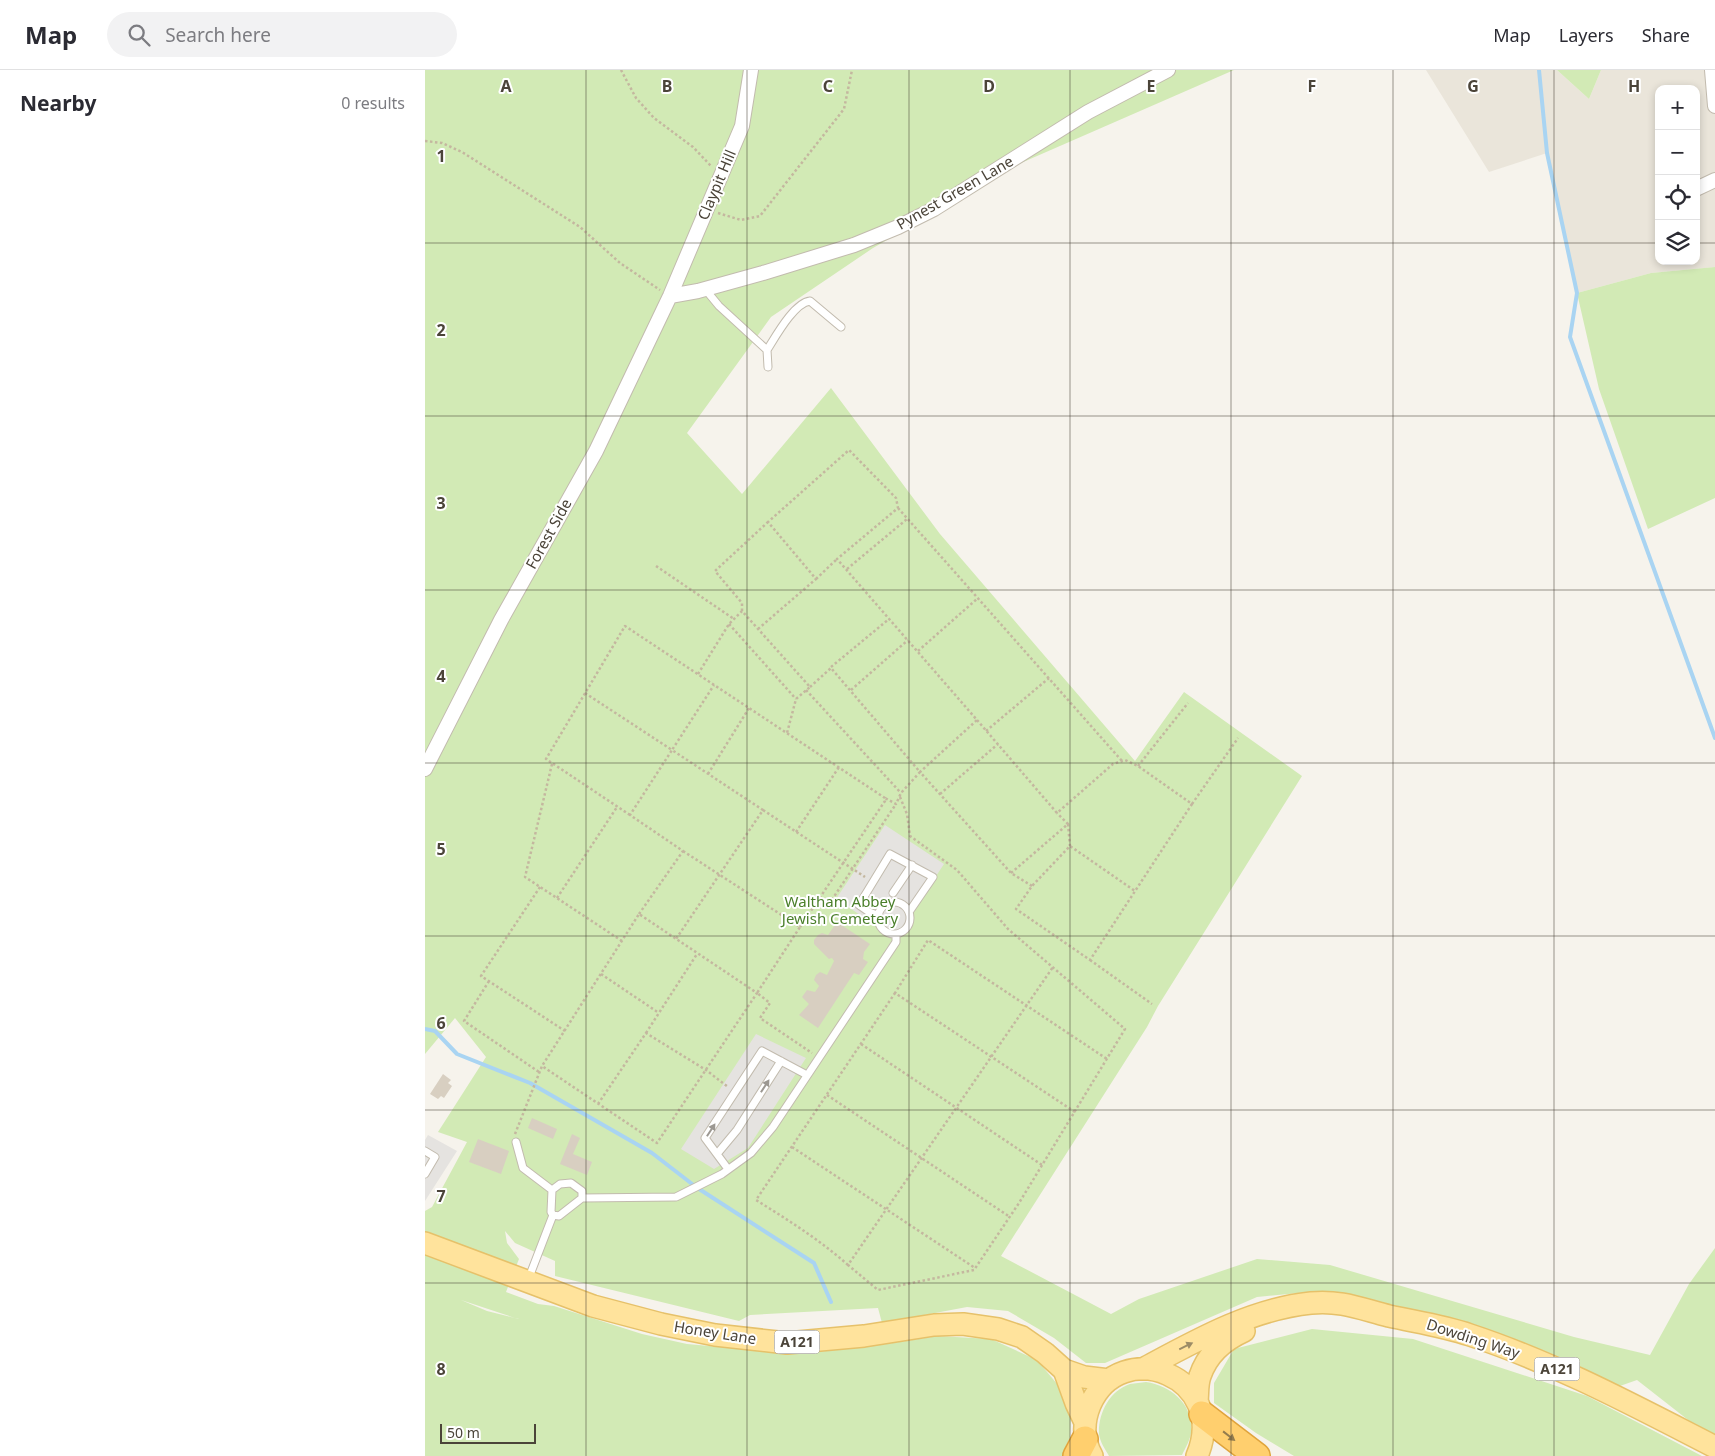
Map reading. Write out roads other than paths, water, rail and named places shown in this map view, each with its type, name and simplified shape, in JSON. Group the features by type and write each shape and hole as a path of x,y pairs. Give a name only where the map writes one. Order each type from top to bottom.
{"highway":[{"path":"1200,1408 1257,1456"}],"main road":[{"name":"Honey Lane","path":"425,1244 593,1306 661,1324 715,1335 787,1343 864,1336 934,1325 963,1324 998,1329 1022,1337 1045,1353 1064,1370 1084,1377 1109,1380"},
{"name":"Dowding Way","path":"1143,1369 1185,1346 1244,1320 1278,1309 1311,1303 1344,1303 1460,1332 1510,1348 1566,1373 1715,1447"},
{"name":"Dowding Way","path":"1197,1456 1203,1441 1204,1425 1200,1408 1199,1378 1209,1358 1228,1338 1247,1329 1312,1317 1390,1316"},
{"name":"Honey Lane","path":"1064,1370 1076,1403 1085,1443"},
{"path":"1085,1443 1087,1412 1094,1396 1109,1380 1131,1370 1160,1371 1176,1378 1189,1389 1200,1408"}],"street":[{"name":"Claypit Hill","path":"670,296 742,126 751,70"},
{"name":"Pynest Green Lane","path":"670,296 705,290 854,245 898,228 934,209 1088,112 1168,70"},
{"path":"1711,70 1715,106"},
{"path":"1700,187 1715,180"},
{"name":"Forest Side","path":"425,769 501,620 596,451 670,296"}],"lane":[{"path":"705,290 719,306 767,350"},
{"path":"768,367 767,350 796,308 805,302 810,301 817,305 841,327"},
{"path":"877,915 859,905 891,854 933,877 909,912"},
{"path":"893,893 912,865"},
{"path":"893,901 902,904 909,912 910,918 907,927 896,934 886,932 881,928 877,915 885,904 893,901"},
{"path":"553,1215 559,1216 582,1198 676,1197 728,1169 751,1153 768,1133 896,942 896,934"},
{"path":"728,1169 705,1138 763,1051 807,1075"},
{"path":"717,1154 737,1130 781,1061"},
{"path":"516,1142 523,1168 552,1190"},
{"path":"425,1151 435,1157 425,1174"},
{"path":"552,1190 560,1184 571,1183 582,1191 582,1198"},
{"path":"528,1282 553,1215 551,1212 552,1190"}],"waterway":[{"path":"1539,70 1547,153 1577,293 1570,337 1715,738"},
{"path":"425,1029 435,1031 457,1054 530,1083 652,1153 696,1187 814,1263 831,1302"}],"park label":[{"name":"Waltham Abbey Jewish Cemetery","path":"840,910"}]}
